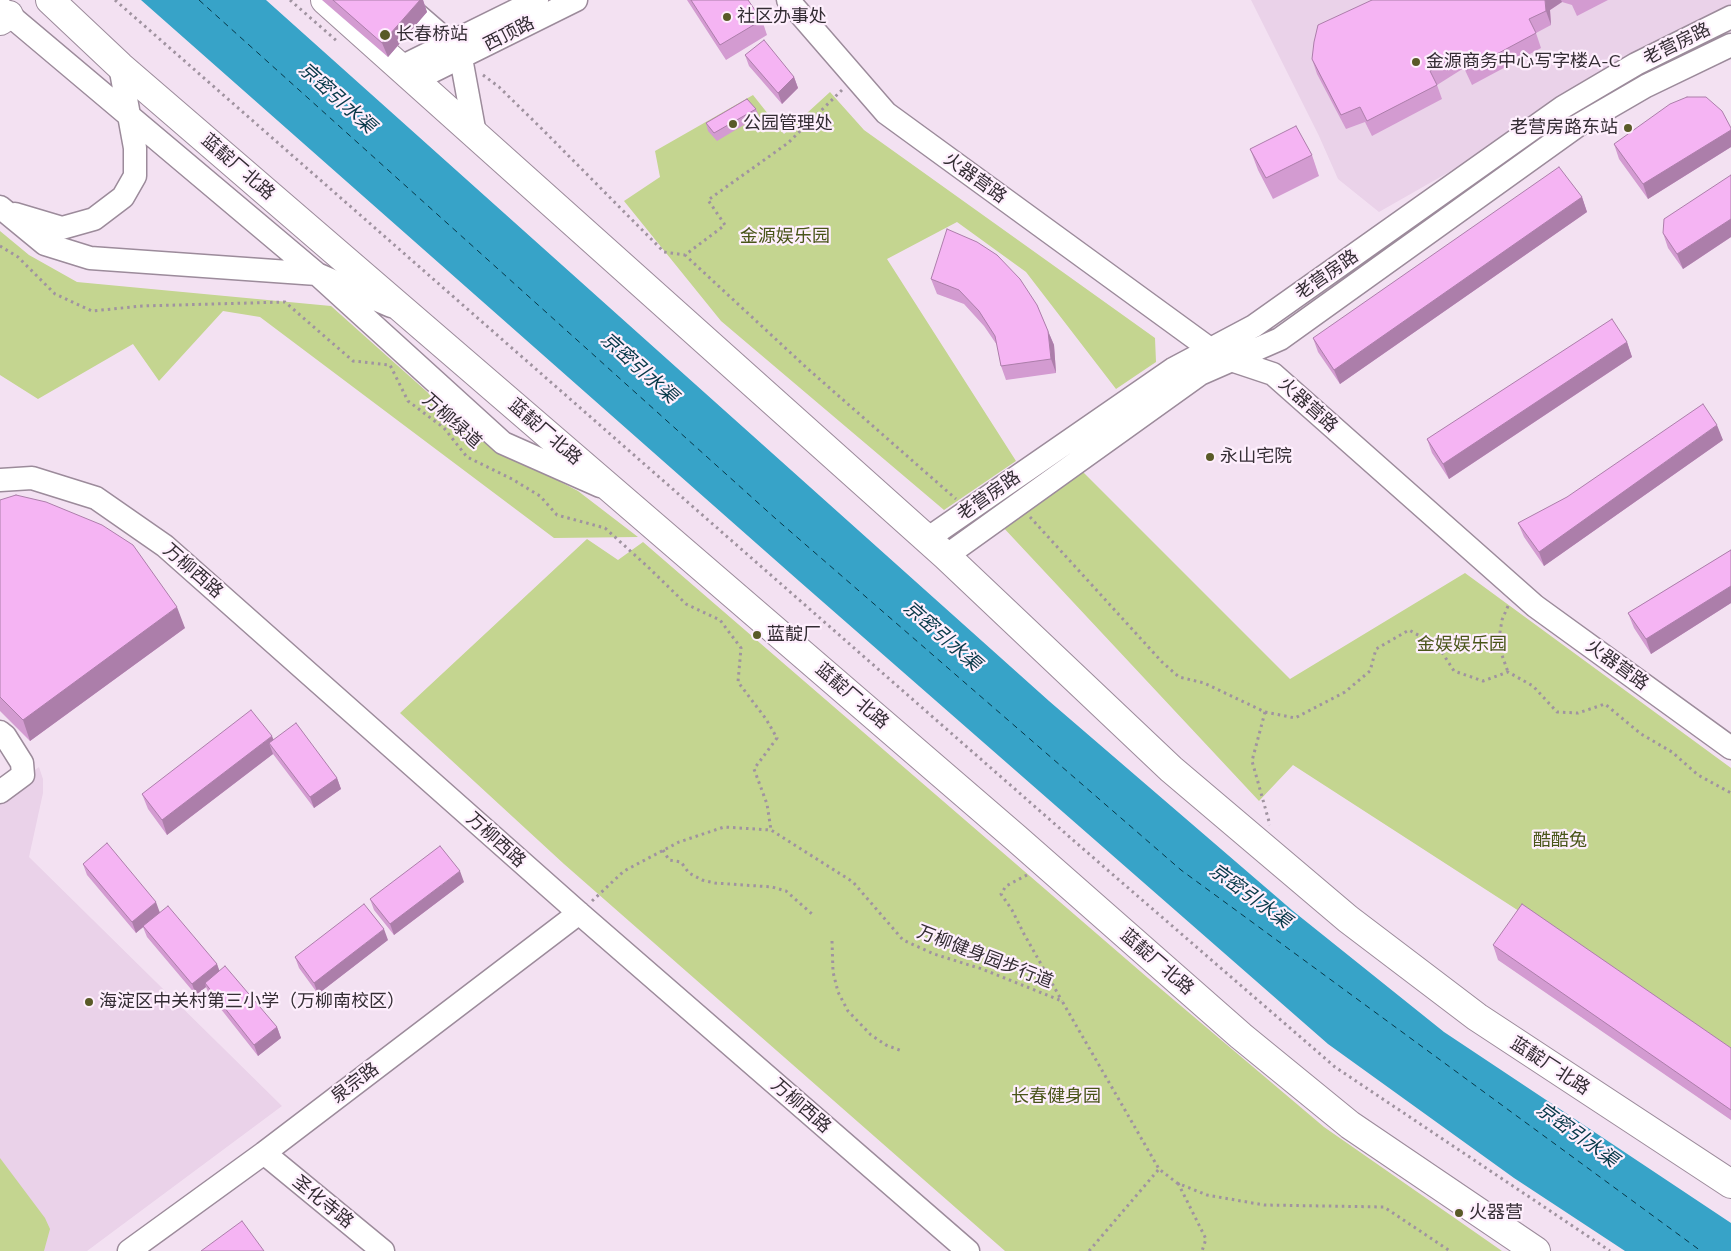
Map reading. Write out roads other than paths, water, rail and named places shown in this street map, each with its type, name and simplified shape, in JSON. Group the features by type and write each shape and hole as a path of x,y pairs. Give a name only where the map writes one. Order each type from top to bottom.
{"highway":[{"name":"蓝靛厂北路","path":"50,0 120,66 1024,845 1241,1036 1350,1125 1536,1251"},
{"name":"蓝靛厂北路","path":"324,0 937,547 1171,769 1348,919 1477,1017 1731,1184"}],"street":[{"path":"400,0 454,51 475,134"},
{"name":"西顶路","path":"454,51 537,0"},
{"name":"西顶路","path":"408,74 454,51 576,0"},
{"name":"火器营路","path":"788,0 886,113 1210,349 1231,360 1273,374 1514,589 1731,748"},
{"path":"3,14 317,274 503,443 617,494"},
{"name":"老营房路","path":"937,547 969,510 1173,369 1254,326 1563,107 1636,64 1731,17"},
{"name":"老营房路","path":"937,547 1200,374 1280,339 1577,126 1646,86 1731,46"},
{"path":"2,209 62,228 94,219 123,197 134,176 135,148 120,66"},
{"path":"2,209 44,244 90,258 317,274 406,312"},
{"name":"万柳西路","path":"0,480 32,478 96,498 165,546 579,913 968,1251"},
{"path":"0,732 5,736 22,763 23,774 0,792"},
{"name":"泉宗路","path":"129,1251 264,1153 579,913"},
{"name":"圣化寺路","path":"264,1153 383,1251"}],"water":[{"name":"京密引水渠","path":"141,0 266,0 1049,701 1293,911 1444,1032 1731,1223 1731,1251 1625,1251 1514,1178 1328,1044 799,581"}],"place":[{"name":"社区办事处","path":"727,17"},
{"name":"长春桥站","path":"385,35"},
{"name":"金源商务中心写字楼A-C","path":"1416,62"},
{"name":"公园管理处","path":"733,124"},
{"name":"老营房路东站","path":"1628,128"},
{"name":"永山宅院","path":"1210,457"},
{"name":"蓝靛厂","path":"757,635"},
{"name":"海淀区中关村第三小学（万柳南校区）","path":"89,1002"},
{"name":"火器营","path":"1459,1213"}],"park label":[{"name":"金源娱乐园","path":"785,237"},
{"name":"金娱娱乐园","path":"1462,645"},
{"name":"酷酷兔","path":"1560,841"},
{"name":"长春健身园","path":"1056,1097"}]}
